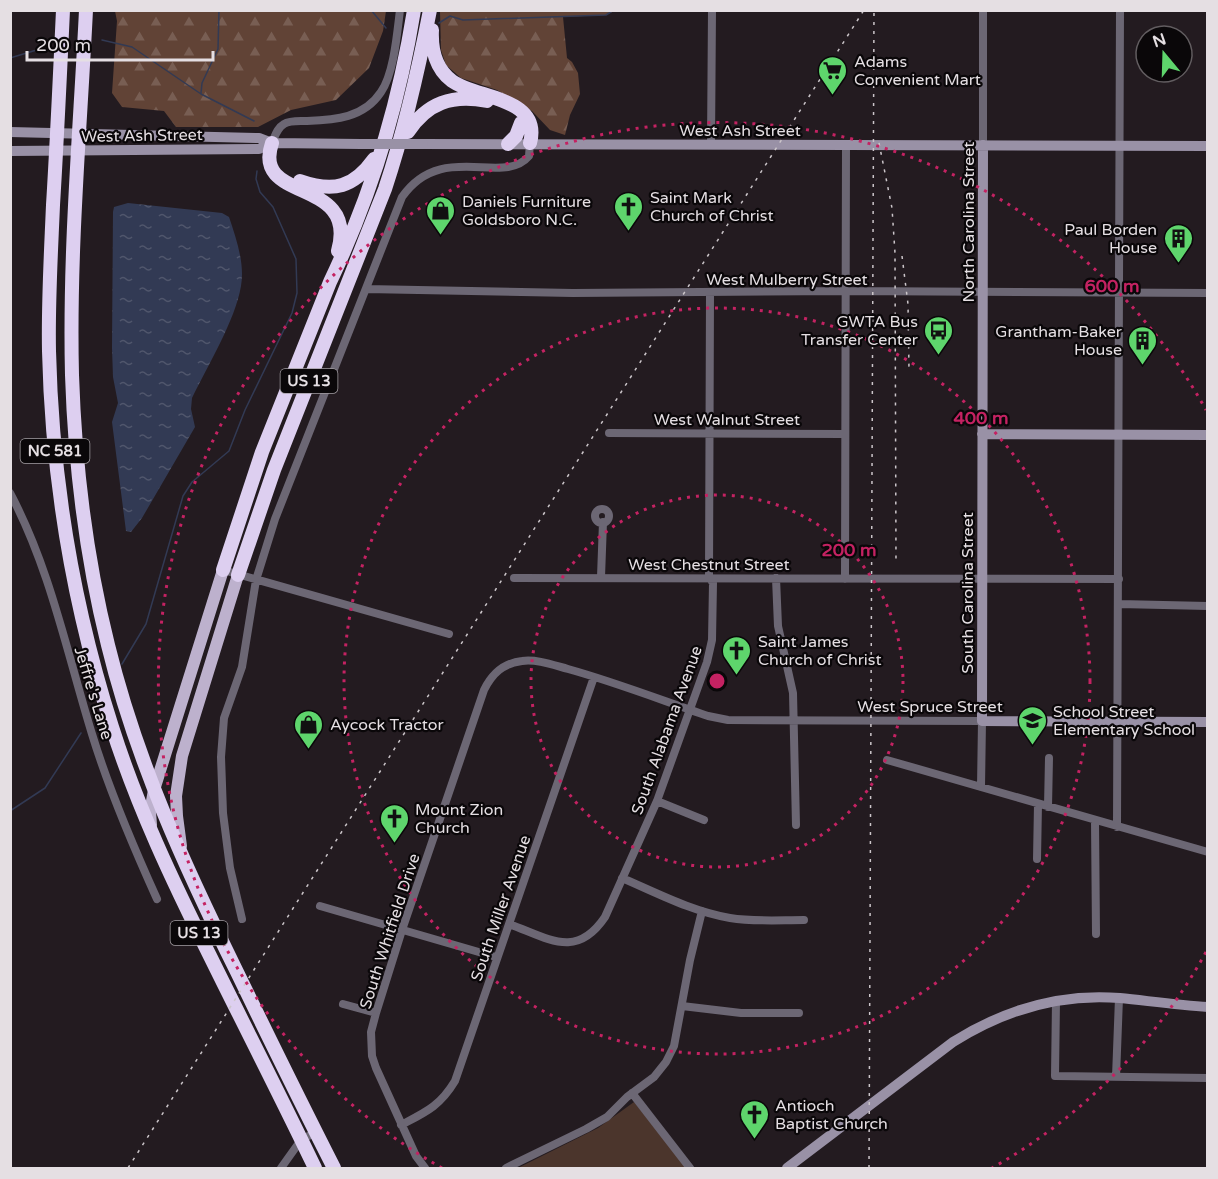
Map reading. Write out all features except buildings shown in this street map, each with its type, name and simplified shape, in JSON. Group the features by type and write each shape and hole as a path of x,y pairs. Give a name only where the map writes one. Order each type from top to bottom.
{"highway":[{"path":"56,151 63,10"},
{"path":"80,133 86,10"},
{"name":"US 13","path":"223,570 262,452 342,257 383,148 404,68 414,10"},
{"path":"431,10 433,51 442,71 457,84 509,103 521,111 532,128 530,144"},
{"name":"US 13","path":"238,575 274,470 385,189 412,102 431,10"},
{"path":"401,142 423,112 438,104 453,100 477,100 494,103 510,110 521,123 530,144"},
{"path":"508,144 516,136 521,123"},
{"name":"NC 581","path":"80,133 72,286 72,331 75,429 82,502 91,563 108,646 129,720 184,865"},
{"path":"272,143 283,172 305,183 328,187 342,185 359,178 383,148"},
{"path":"272,143 268,156 269,164 275,175 323,200 336,218 340,238 330,282"},
{"name":"NC 581","path":"56,151 49,288 49,348 52,418 61,501 77,593 95,668 113,730 153,835"},
{"name":"US 13","path":"153,835 182,900 315,1168"},
{"name":"US 13","path":"184,865 334,1168"}],"main road":[{"name":"US 13","path":"153,835 150,812 154,790 223,570"},
{"name":"US 13","path":"184,865 177,816 178,777 182,756 238,575"}],"street":[{"path":"272,143 277,132 287,122 344,118 357,113 375,100 388,77 400,10"},
{"path":"711,144 712,10"},
{"name":"North Carolina Street","path":"982,434 983,10"},
{"path":"1117,827 1120,10"},
{"name":"West Ash Street","path":"10,132 259,138 272,143 1208,146"},
{"name":"West Ash Street","path":"10,151 259,149 272,143"},
{"path":"242,919 230,868 222,805 221,757 224,718 242,667 256,580 281,502 398,204 412,183 426,174 443,168 519,165 529,156 530,144"},
{"path":"845,579 846,146"},
{"name":"West Mulberry Street","path":"366,289 573,293 846,291 1208,293"},
{"name":"South Alabama Avenue","path":"509,924 557,942 573,943 586,939 596,932 605,917 657,801 707,662 712,640 713,583 709,577 710,293"},
{"name":"West Walnut Street","path":"609,433 845,434"},
{"path":"982,434 1208,435"},
{"name":"South Carolina Street","path":"981,787 982,434"},
{"name":"Jeffre's Lane","path":"10,493 27,526 46,578 92,736 157,899"},
{"path":"601,577 603,522"},
{"path":"223,570 449,634"},
{"name":"West Chestnut Street","path":"514,578 1119,579"},
{"path":"776,578 778,626 792,683 796,825"},
{"path":"1119,604 1208,606"},
{"name":"West Spruce Street","path":"500,668 515,662 542,662 728,720 1208,722"},
{"name":"South Whitfield Drive","path":"425,1168 416,1156 401,1125 372,1056 371,1032 402,930 484,690 491,677 500,668"},
{"name":"South Miller Avenue","path":"401,1125 434,1108 455,1081 594,677"},
{"path":"1048,758 1048,807"},
{"path":"887,760 1208,852"},
{"path":"657,801 704,820"},
{"path":"1037,859 1038,804"},
{"path":"1095,821 1096,934"},
{"path":"622,879 702,911 730,918 804,920"},
{"path":"320,906 496,957"},
{"path":"506,1168 607,1117 632,1093 654,1077 666,1062 674,1046 702,911"},
{"path":"787,1168 963,1035 1013,1011 1056,1001 1083,998 1119,998 1208,1007"},
{"path":"1116,1077 1119,998"},
{"path":"1056,1001 1055,1076 1208,1078"},
{"path":"344,1004 376,1013"},
{"path":"682,1006 741,1013 799,1013"},
{"path":"632,1093 690,1168"},
{"path":"281,1168 301,1140 316,1132"}],"shaded area":[{"path":"634,1102 687,1168 518,1168 598,1128"}],"green space":[{"path":"115,10 386,11 383,31 369,68 336,100 291,110 258,127 176,127 164,111 122,107 112,93 117,21"},
{"path":"453,10 614,11 606,15 563,17 567,58 578,73 580,94 570,115 565,135 550,130 532,111 497,90 461,78 446,65 441,50 440,11 453,12"}],"water":[{"path":"128,203 222,213 229,217 242,268 241,286 233,314 192,398 191,409 195,427 142,518 131,532 126,531 112,422 118,403 113,377 112,348 113,212 114,207"}],"waterway":[{"path":"201,93 202,83 218,49 219,10"},
{"path":"371,10 386,28"},
{"path":"439,23 450,16 463,20 606,15 614,10"},
{"path":"102,40 132,47 201,94 254,121"},
{"path":"10,58 40,49"},
{"path":"122,664 146,624 183,496 192,482 229,451 245,410 292,313 297,293 296,259 273,207 260,192 256,179 257,171"},
{"path":"10,811 45,788 81,733"}],"railway":[{"path":"128,1168 864,10"},
{"path":"869,1168 874,10"},
{"path":"879,143 892,208 895,253 896,562"},
{"path":"902,256 908,304 909,369"}],"place":[{"name":"Adams Convenient Mart","path":"833,96"},
{"name":"Saint Mark Church of Christ","path":"629,232"},
{"name":"Daniels Furniture Goldsboro N.C.","path":"441,236"},
{"name":"Paul Borden House","path":"1178,264"},
{"name":"GWTA Bus Transfer Center","path":"939,356"},
{"name":"Grantham-Baker House","path":"1143,366"},
{"name":"Saint James Church of Christ","path":"737,676"},
{"name":"School Street Elementary School","path":"1032,746"},
{"name":"Aycock Tractor","path":"309,750"},
{"name":"Mount Zion Church","path":"394,844"},
{"name":"Antioch Baptist Church","path":"754,1140"}]}
